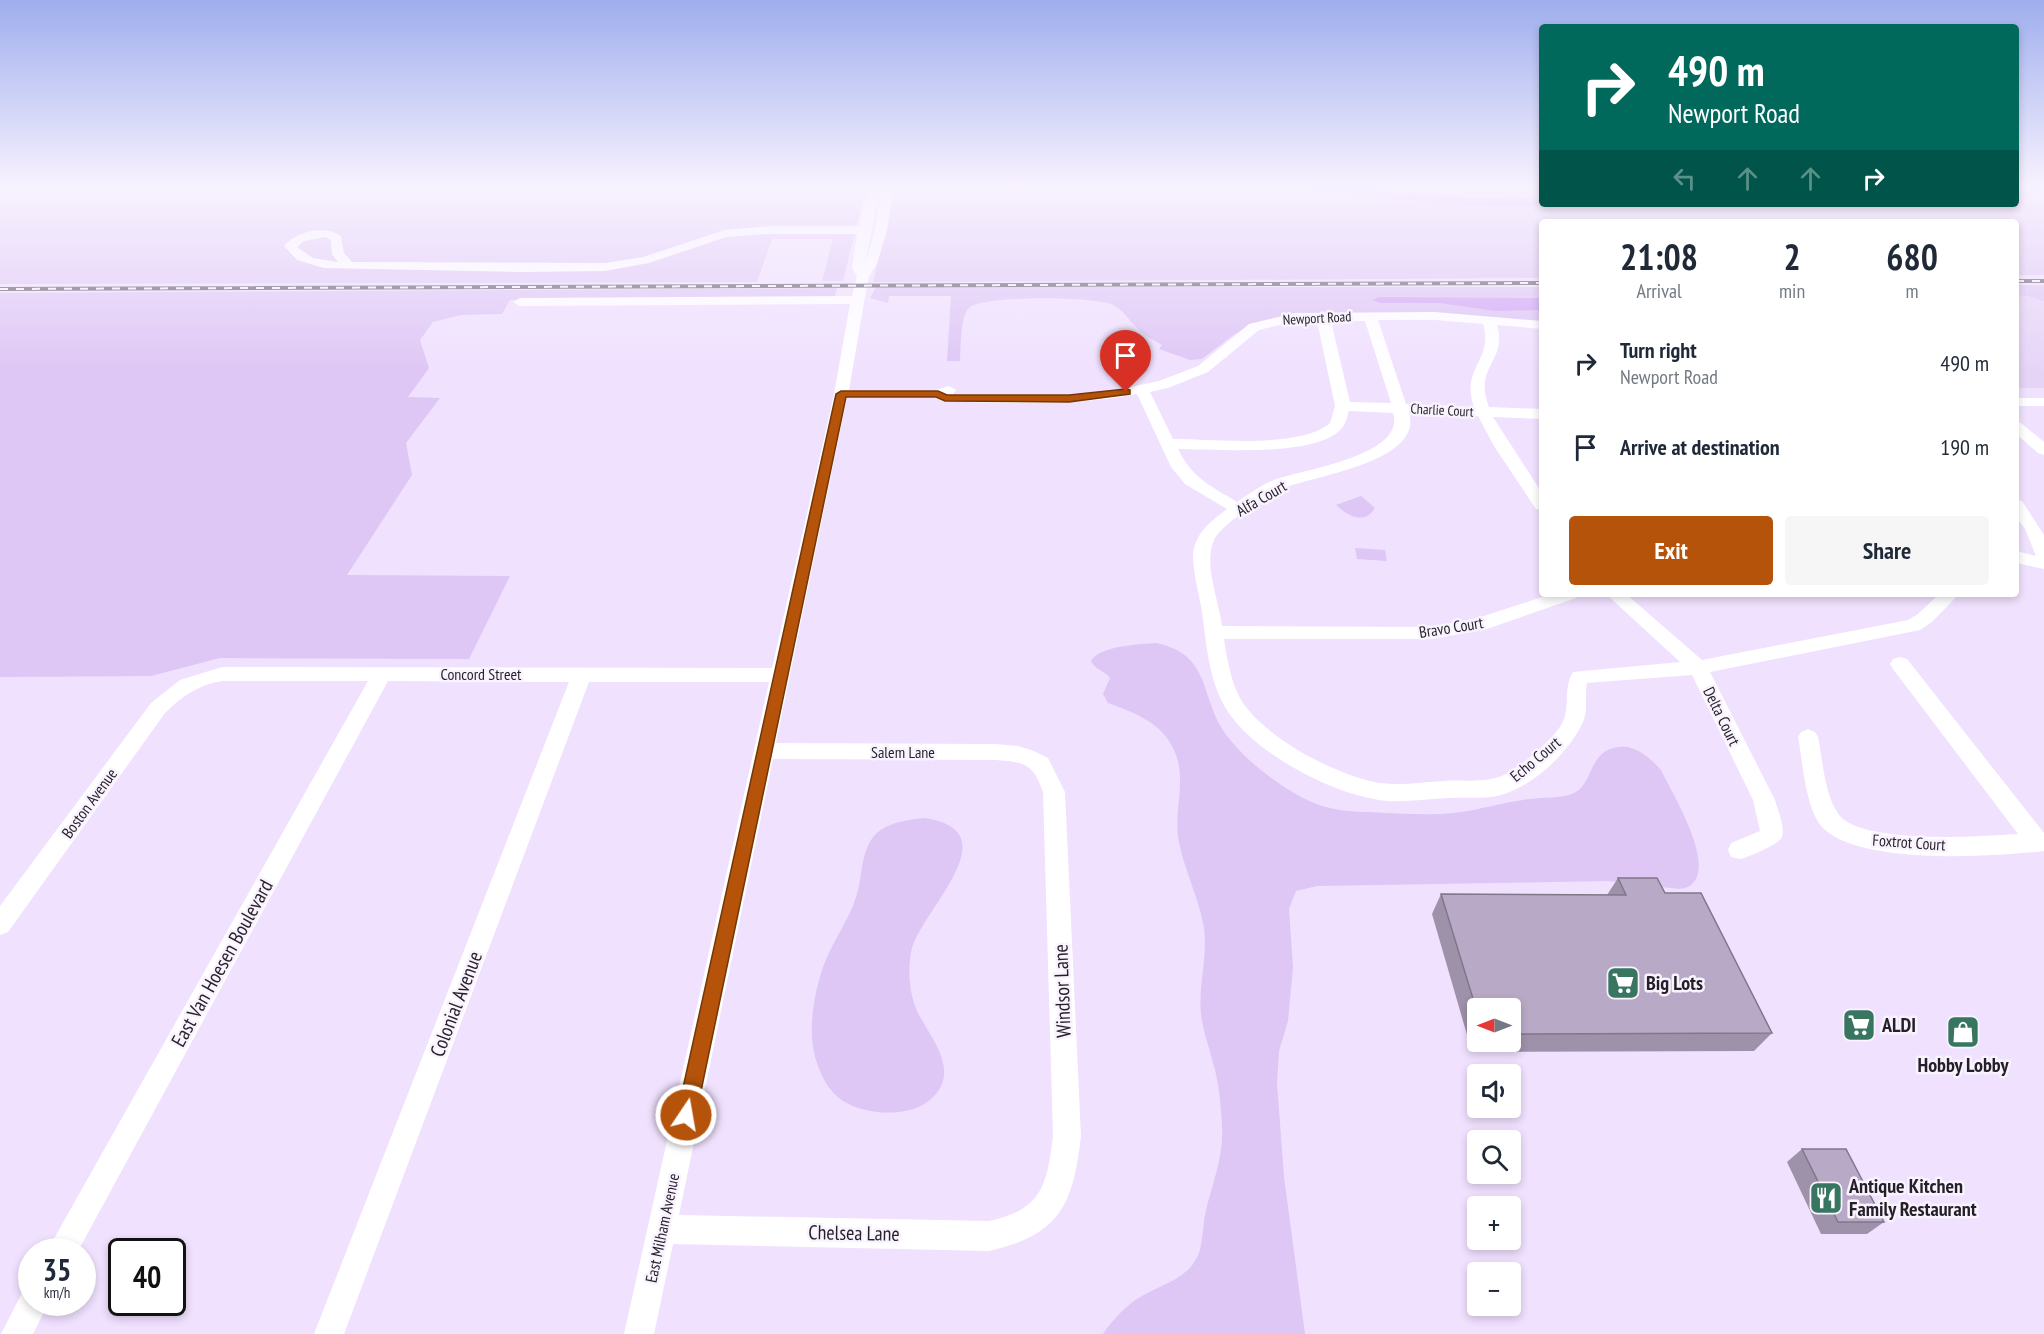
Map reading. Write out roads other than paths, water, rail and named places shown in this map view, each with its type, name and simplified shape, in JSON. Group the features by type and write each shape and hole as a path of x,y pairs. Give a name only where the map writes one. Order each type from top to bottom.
{"street":[{"path":"349,266 604,267 645,260 677,249"},
{"name":"East Milham Avenue","path":"861,249 858,268 863,276"},
{"name":"East Milham Avenue","path":"639,1334 841,394 857,300 863,276 871,264 875,249"},
{"path":"520,302 857,300"},
{"path":"1167,444 1287,444 1323,435 1337,425 1342,406 1323,316"},
{"name":"Alfa Court","path":"1213,632 1203,562 1203,545 1210,531 1238,509 1279,484 1348,463 1384,449 1400,435 1403,419 1370,316"},
{"name":"Newport Road","path":"841,394 938,394 945,398 1069,398 1142,390 1179,380 1203,369 1254,327 1295,317 1464,317 1539,325"},
{"path":"1489,321 1493,339 1491,351 1478,374 1476,392 1484,412 1510,458 1539,501"},
{"path":"1142,390 1177,465 1191,481 1238,509"},
{"path":"2019,402 2044,402"},
{"name":"Charlie Court","path":"1342,406 1539,414"},
{"path":"2019,429 2044,450"},
{"path":"2019,509 2033,529 2044,555"},
{"path":"2019,558 2044,563"},
{"name":"Bravo Court","path":"1213,632 1402,634 1456,629 1480,624 1561,597"},
{"name":"Delta Court","path":"1618,597 1698,668 1764,800 1770,821 1771,836 1738,850"},
{"name":"Echo Court","path":"1213,632 1229,698 1250,724 1281,747 1320,771 1353,786 1381,792 1503,786 1533,765 1566,733 1575,717 1575,684 1580,677 1698,668 1913,625 1925,618 1947,597"},
{"path":"1900,664 2041,843"},
{"name":"Concord Street","path":"184,685 204,677 222,674 780,675"},
{"name":"East Van Hoesen Boulevard","path":"69,1238 382,674"},
{"name":"Colonial Avenue","path":"329,1334 582,674"},
{"name":"Boston Avenue","path":"0,925 158,708 184,685"},
{"name":"Foxtrot Court","path":"1808,737 1823,802 1830,821 1844,832 1879,842 1908,844 2041,843"},
{"name":"Salem Lane","path":"763,751 995,752 1023,756 1042,763"},
{"name":"Windsor Lane","path":"1039,1215 1059,1186 1067,1136 1054,792 1048,771 1042,763"},
{"name":"Chelsea Lane","path":"662,1229 989,1236 1007,1233 1027,1225 1039,1215"},
{"path":"16,1334 26,1316"}],"railway":[{"path":"2019,281 2044,281"},
{"path":"0,289 1539,283"}],"place":[{"name":"Big Lots","path":"1623,983"},
{"name":"ALDI","path":"1859,1025"},
{"name":"Hobby Lobby","path":"1963,1032"},
{"name":"Antique Kitchen Family Restaurant","path":"1826,1198"}]}
